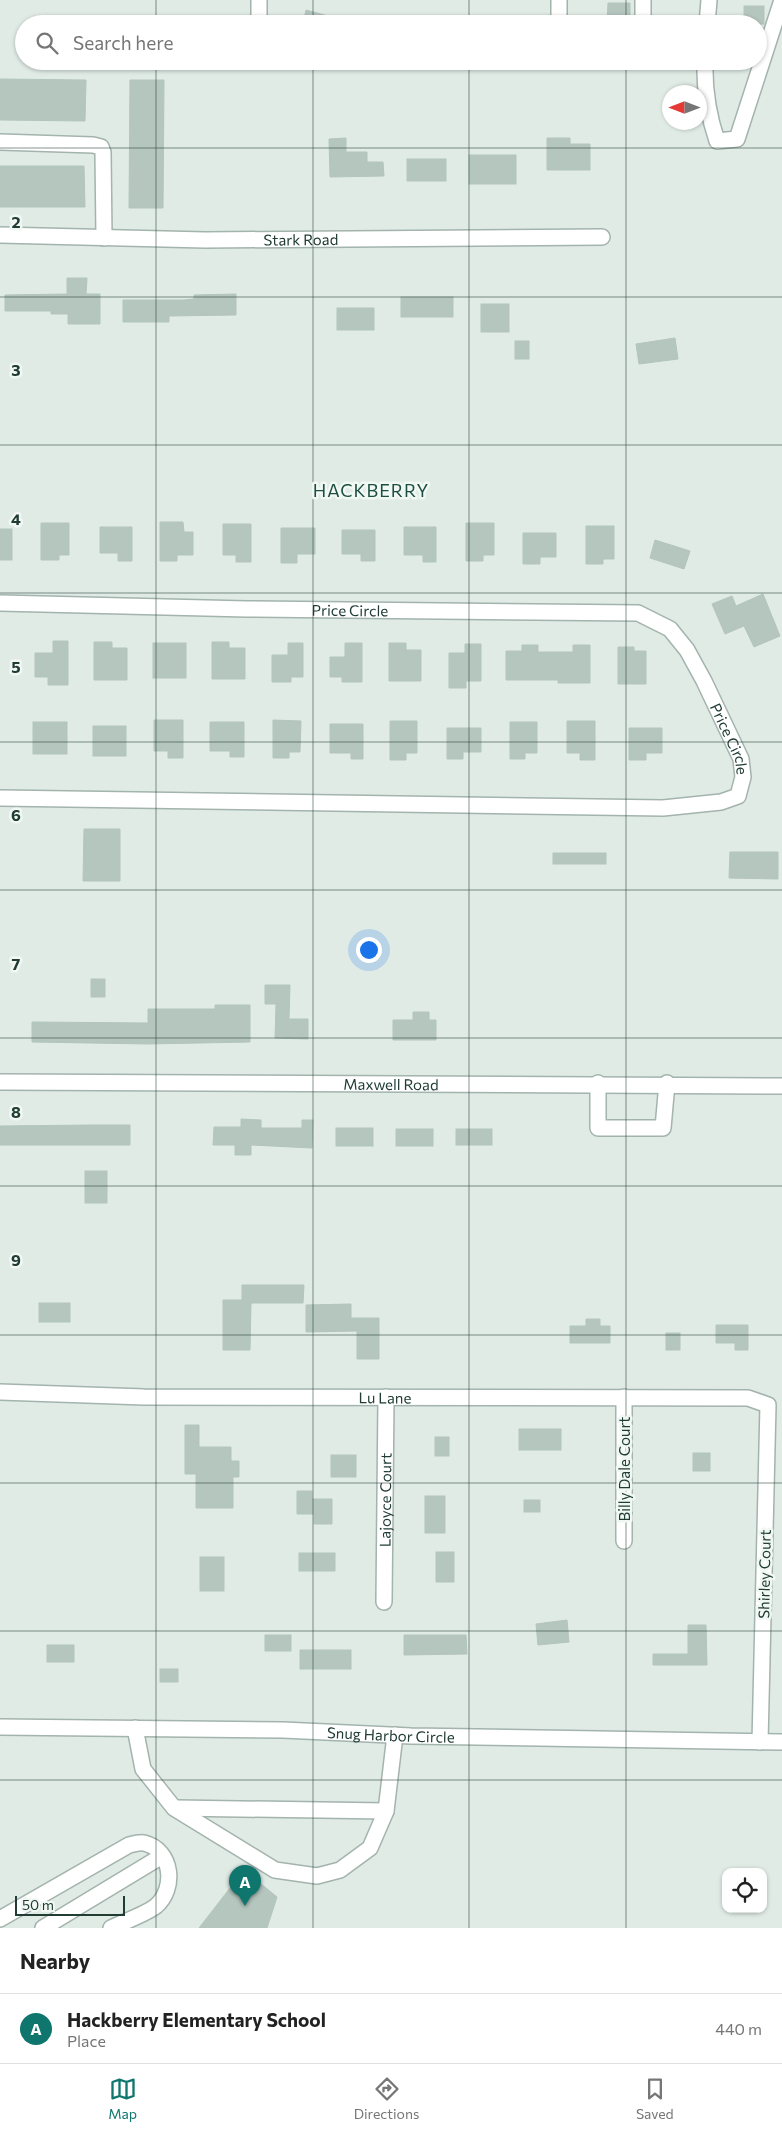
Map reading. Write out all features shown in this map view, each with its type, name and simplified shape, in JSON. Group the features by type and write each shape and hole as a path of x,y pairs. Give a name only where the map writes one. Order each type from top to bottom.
{"street":[{"path":"259,15 260,0"},
{"path":"559,0 559,15"},
{"path":"643,0 643,15"},
{"path":"707,15 708,0"},
{"path":"767,46 782,0"},
{"path":"705,70 704,86 707,109 717,142 737,139 759,70"},
{"path":"0,142 93,145 101,147 103,152 104,238"},
{"name":"Stark Road","path":"0,235 205,240 602,237"},
{"name":"Price Circle","path":"0,603 638,613 670,629 687,650 704,680 741,759 743,777 738,796 721,802 662,808 0,798"},
{"name":"Maxwell Road","path":"0,1082 245,1084 667,1083 782,1086"},
{"path":"598,1083 598,1128 663,1128 667,1083"},
{"name":"Lu Lane","path":"0,1392 144,1397 748,1398 768,1405"},
{"name":"Lajoyce Court","path":"384,1602 386,1397"},
{"name":"Billy Dale Court","path":"624,1397 624,1542"},
{"name":"Shirley Court","path":"760,1742 768,1405"},
{"name":"Snug Harbor Circle","path":"0,1727 283,1730 395,1735 782,1742"},
{"path":"135,1728 144,1769 174,1808 275,1870 317,1876 340,1870 370,1848 386,1811 395,1735"},
{"path":"174,1808 386,1811"},
{"path":"0,1919 129,1844 144,1843 158,1851 168,1864 169,1888 156,1906 111,1928"},
{"path":"43,1928 162,1856"}],"building":[{"path":"608,3 630,3 630,15 607,15"},
{"path":"744,6 764,6 764,15 744,15"},
{"path":"306,10 324,15 305,15"},
{"path":"0,79 86,80 85,121 0,120"},
{"path":"130,80 164,80 163,208 129,208"},
{"path":"346,138 346,152 367,152 367,162 383,162 384,176 330,177 329,139"},
{"path":"547,138 570,138 570,144 590,144 590,170 547,170"},
{"path":"469,155 516,155 516,184 469,184"},
{"path":"407,159 446,159 446,181 407,181"},
{"path":"0,166 84,166 85,207 0,207"},
{"path":"67,278 87,278 86,294 100,294 100,324 68,324 68,314 51,314 51,311 5,311 5,295 67,294"},
{"path":"236,294 236,315 169,316 169,322 123,322 123,300 184,300 194,299 194,295"},
{"path":"401,297 453,297 453,317 401,317"},
{"path":"481,304 509,304 509,332 481,332"},
{"path":"337,308 374,308 374,330 337,330"},
{"path":"675,338 678,359 639,364 636,344"},
{"path":"515,341 529,341 529,359 515,359"},
{"path":"160,522 183,522 184,532 193,532 193,555 177,555 177,561 160,561"},
{"path":"41,523 69,523 69,555 59,555 59,560 41,560"},
{"path":"466,523 494,523 494,555 483,555 483,561 466,561"},
{"path":"223,524 251,524 251,562 236,562 236,555 223,555"},
{"path":"586,526 614,526 614,559 603,559 603,564 586,564"},
{"path":"100,527 132,527 132,561 118,561 118,553 100,553"},
{"path":"404,527 436,527 436,562 423,562 423,555 404,555"},
{"path":"281,528 315,528 315,554 297,554 297,563 281,563"},
{"path":"0,529 12,529 12,560 0,560"},
{"path":"342,530 375,530 375,561 361,561 361,554 342,554"},
{"path":"523,533 556,533 556,557 540,557 540,564 523,564"},
{"path":"655,540 690,551 684,569 650,558"},
{"path":"763,594 780,636 754,647 744,626 725,634 712,604 732,596 736,606"},
{"path":"53,641 68,641 68,685 48,685 48,677 35,677 35,653 53,653"},
{"path":"94,642 112,642 112,648 127,648 127,680 94,680"},
{"path":"212,642 229,642 229,648 245,648 245,679 212,679"},
{"path":"153,643 186,643 186,678 153,678"},
{"path":"288,643 303,643 303,677 291,677 291,682 272,682 272,655 288,655"},
{"path":"345,643 362,643 362,682 342,682 342,677 330,677 330,657 345,657"},
{"path":"389,643 406,643 406,650 421,650 421,681 389,681"},
{"path":"465,644 481,644 481,681 466,681 466,688 449,688 449,653 465,653"},
{"path":"522,645 538,645 538,652 573,652 573,645 590,645 590,683 558,683 558,680 506,680 506,651 522,651"},
{"path":"618,647 634,647 634,651 646,651 646,684 618,684"},
{"path":"154,720 183,720 183,758 168,758 168,751 154,751"},
{"path":"273,720 301,721 300,752 289,752 289,758 273,758"},
{"path":"390,721 417,721 417,753 406,753 406,760 390,760"},
{"path":"567,721 595,721 595,760 580,760 580,753 567,753"},
{"path":"33,722 67,722 67,754 33,754"},
{"path":"210,722 244,722 244,757 230,757 230,751 210,751"},
{"path":"510,722 537,722 537,753 525,753 525,759 510,759"},
{"path":"330,724 363,724 363,759 351,759 351,753 330,753"},
{"path":"93,726 126,726 126,756 93,756"},
{"path":"447,728 481,728 481,752 463,752 463,759 447,759"},
{"path":"629,728 662,728 662,753 646,753 646,760 629,760"},
{"path":"84,829 120,829 120,881 83,881"},
{"path":"730,852 778,852 778,879 729,878"},
{"path":"553,853 606,853 606,864 553,864"},
{"path":"91,979 105,979 105,997 91,997"},
{"path":"265,985 290,985 289,1019 308,1019 308,1039 275,1038 276,1004 265,1004"},
{"path":"215,1005 250,1005 250,1042 148,1044 32,1042 32,1022 148,1023 148,1009 215,1009"},
{"path":"413,1012 429,1012 429,1020 436,1020 436,1040 393,1040 393,1020 413,1020"},
{"path":"241,1119 261,1120 261,1128 302,1128 302,1120 313,1120 312,1148 251,1145 251,1155 235,1155 235,1145 213,1145 214,1127 241,1127"},
{"path":"130,1125 130,1145 0,1145 0,1126"},
{"path":"336,1128 373,1128 373,1146 336,1146"},
{"path":"396,1129 433,1129 433,1146 396,1146"},
{"path":"456,1129 492,1129 492,1145 456,1145"},
{"path":"85,1171 107,1171 107,1203 85,1203"},
{"path":"242,1285 304,1285 303,1303 251,1303 250,1350 223,1350 223,1300 242,1300"},
{"path":"39,1303 70,1303 70,1322 39,1322"},
{"path":"351,1304 351,1318 379,1318 379,1359 357,1359 357,1331 306,1332 306,1305"},
{"path":"586,1319 600,1319 600,1326 610,1326 610,1343 570,1343 570,1326 586,1326"},
{"path":"716,1325 748,1325 748,1350 735,1350 735,1343 716,1343"},
{"path":"666,1333 680,1333 680,1350 666,1350"},
{"path":"185,1425 199,1425 199,1447 231,1447 231,1461 239,1461 239,1477 233,1477 233,1508 196,1508 196,1474 185,1474"},
{"path":"519,1429 561,1429 561,1450 519,1450"},
{"path":"435,1437 449,1437 449,1456 435,1456"},
{"path":"693,1453 710,1453 710,1471 693,1471"},
{"path":"331,1455 356,1455 356,1477 331,1477"},
{"path":"297,1491 312,1491 312,1499 332,1499 332,1524 314,1524 314,1514 297,1514"},
{"path":"425,1496 445,1496 445,1533 425,1533"},
{"path":"524,1500 540,1500 540,1512 524,1512"},
{"path":"436,1552 454,1552 454,1582 436,1582"},
{"path":"299,1553 335,1553 335,1571 299,1571"},
{"path":"200,1557 224,1557 224,1591 200,1591"},
{"path":"567,1620 569,1642 538,1645 536,1624"},
{"path":"688,1625 706,1625 707,1665 653,1665 653,1654 688,1654"},
{"path":"265,1635 291,1635 291,1651 265,1651"},
{"path":"404,1635 466,1635 467,1654 404,1655"},
{"path":"47,1645 74,1645 74,1662 47,1662"},
{"path":"300,1650 351,1650 351,1669 300,1669"},
{"path":"160,1669 178,1669 178,1682 160,1682"},
{"path":"244,1870 277,1897 267,1928 199,1928"}],"place":[{"name":"Hackberry Elementary School","path":"245,1906"}],"district":[{"name":"HACKBERRY","path":"371,490"}]}
